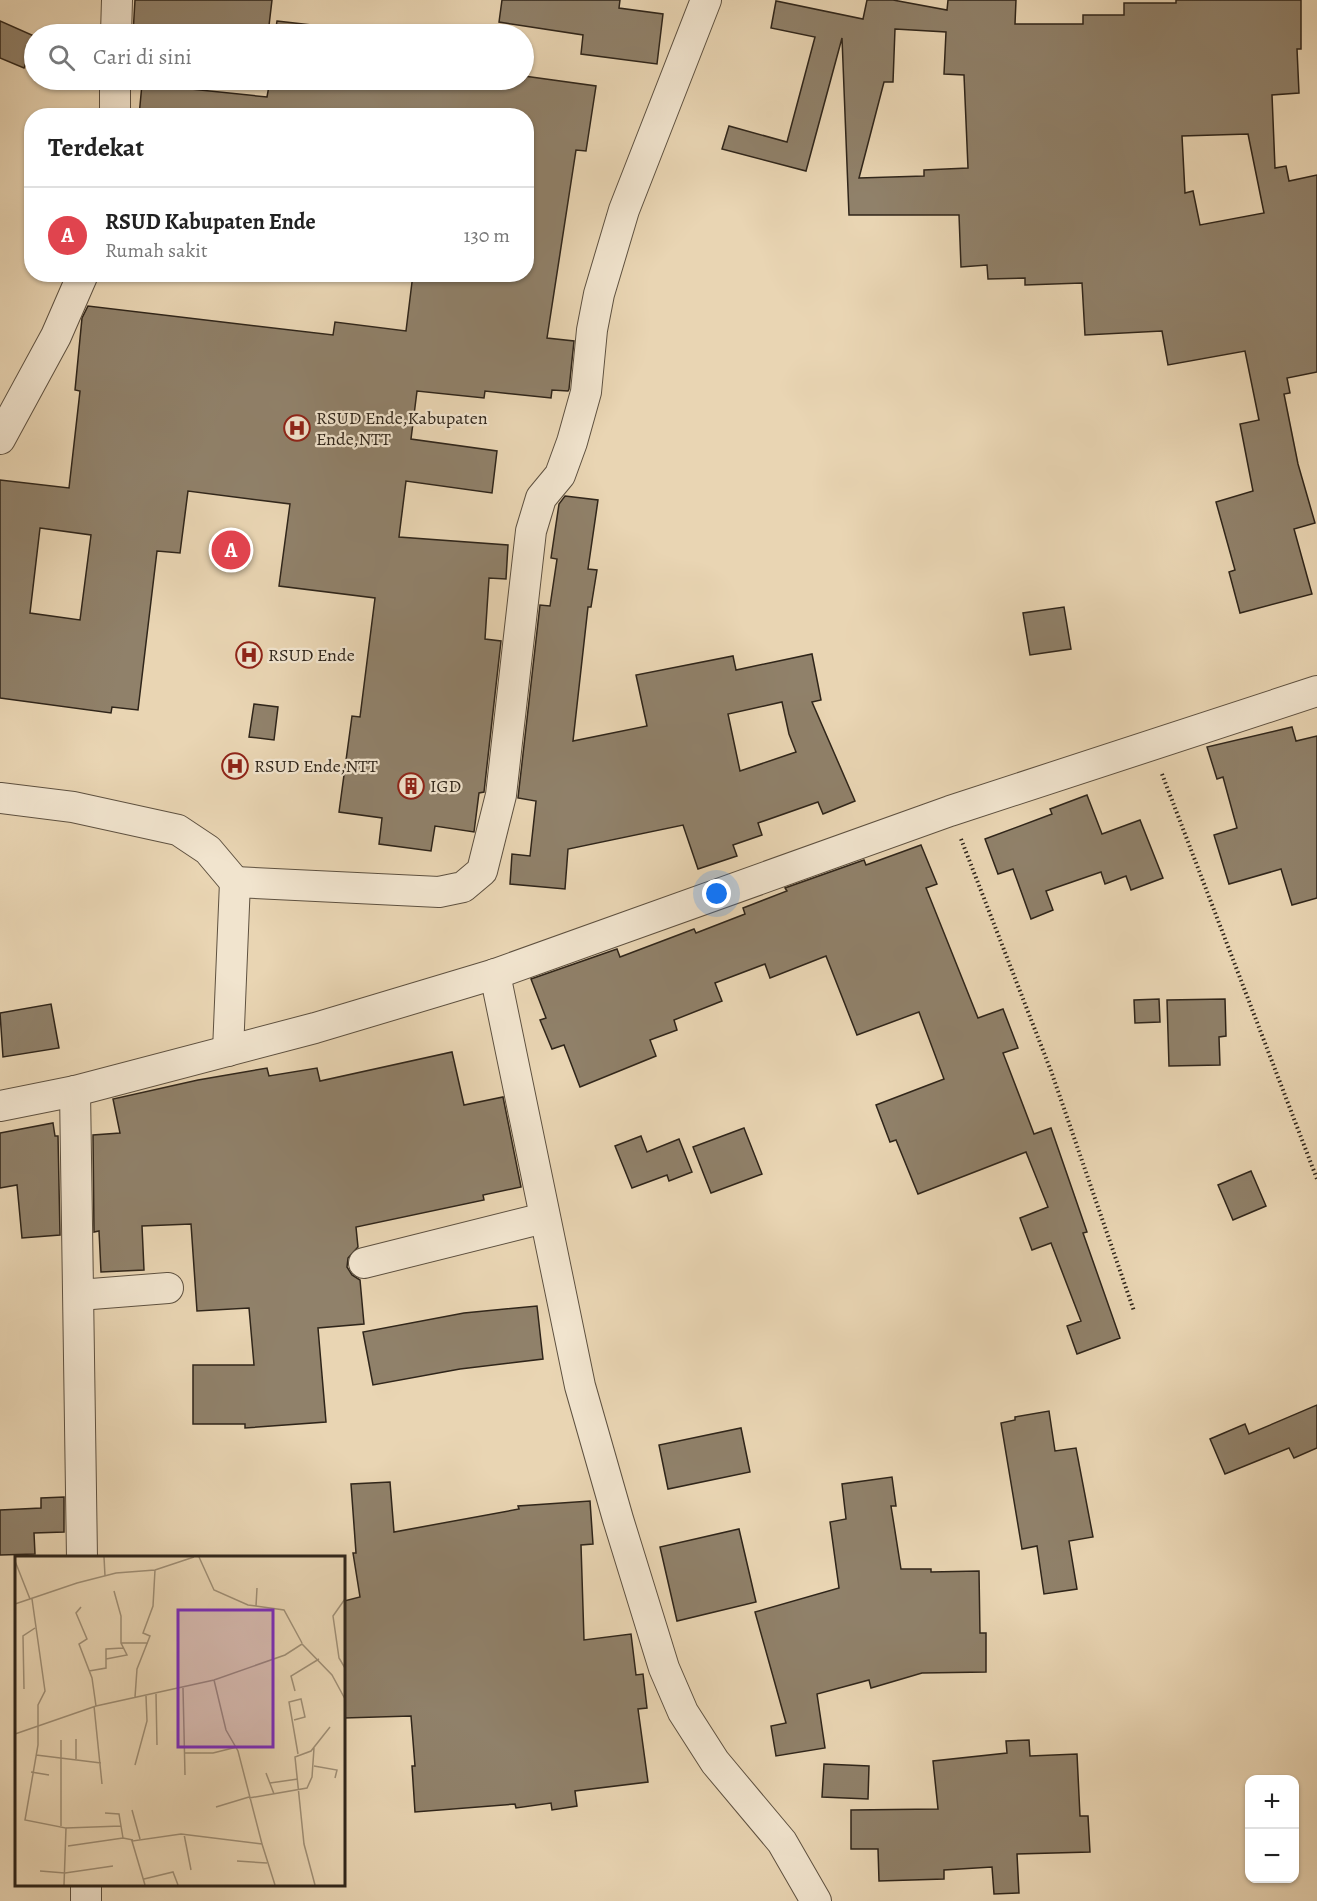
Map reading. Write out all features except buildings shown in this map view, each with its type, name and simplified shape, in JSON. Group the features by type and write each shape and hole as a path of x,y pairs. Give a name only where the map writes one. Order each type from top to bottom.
{"street":[{"path":"116,24 117,0"},
{"path":"235,882 439,892 464,887 482,872 501,795 531,531 542,498 560,475 572,442 586,392 592,330 599,294 624,210 706,0"},
{"path":"115,90 115,108"},
{"path":"0,439 56,336 80,282"},
{"path":"0,1106 75,1091 228,1051 495,974 950,811 1317,691"},
{"path":"0,798 73,807 178,830 208,850 235,882 228,1051"},
{"path":"495,974 580,1386 664,1668 683,1712 715,1762 782,1842 816,1901"},
{"path":"75,1091 82,1556"},
{"path":"364,1263 544,1218"},
{"path":"79,1295 168,1288"}],"path":[{"path":"1151,746 1317,1179"},
{"path":"950,811 1052,1071 1134,1311"}],"place":[{"name":"RSUD Ende,Kabupaten Ende,NTT","path":"297,428"},
{"name":"RSUD Kabupaten Ende","path":"231,550"},
{"name":"RSUD Ende","path":"249,655"},
{"name":"RSUD Ende,NTT","path":"235,766"},
{"name":"IGD","path":"411,786"}]}
